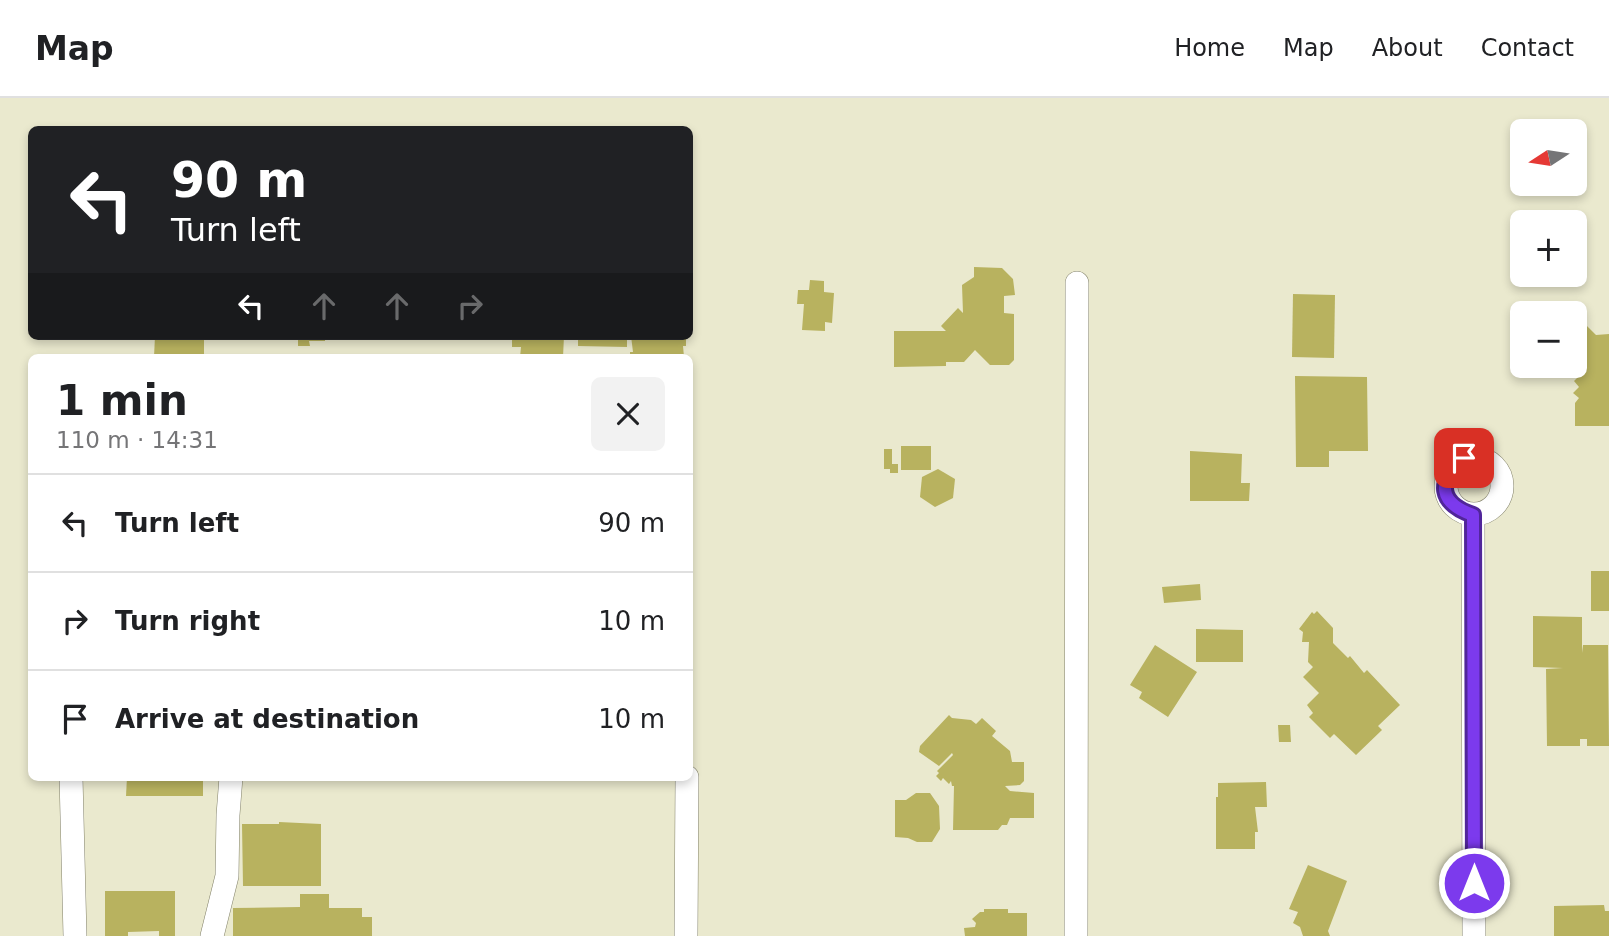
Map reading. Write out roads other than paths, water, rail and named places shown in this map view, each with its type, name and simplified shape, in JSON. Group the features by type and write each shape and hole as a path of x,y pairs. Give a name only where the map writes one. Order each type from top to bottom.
{"street":[{"path":"1076,936 1077,283"},
{"path":"1473,515 1474,936"},
{"path":"71,781 75,936"},
{"path":"212,936 228,876 231,781"},
{"path":"686,936 687,781"}]}
